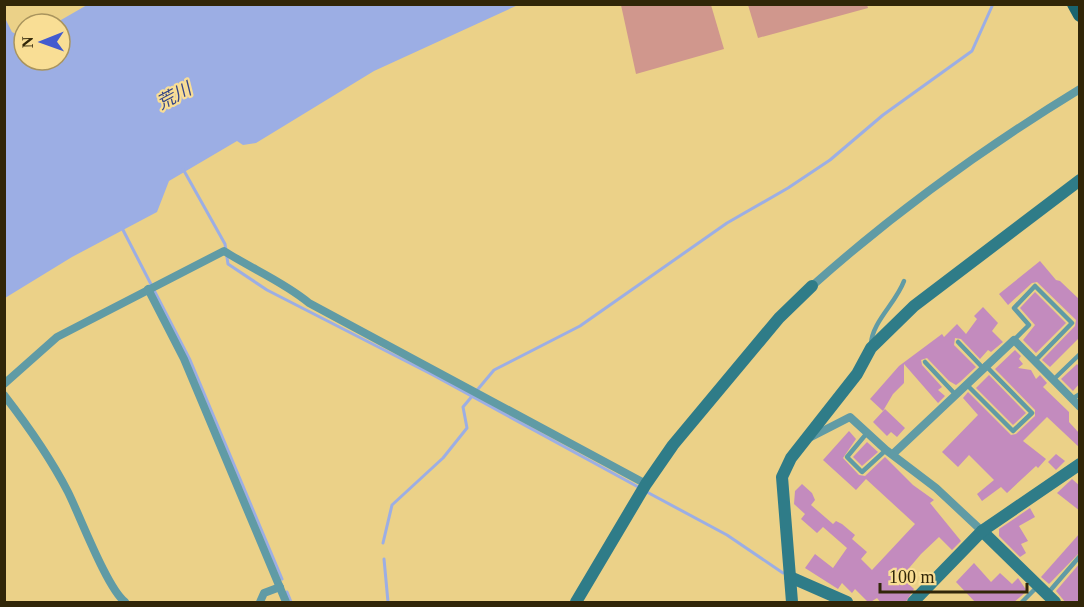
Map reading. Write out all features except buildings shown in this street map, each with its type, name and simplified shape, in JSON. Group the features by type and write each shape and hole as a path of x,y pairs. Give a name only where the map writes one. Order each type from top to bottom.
{"main road":[{"path":"1074,4 1080,15"}],"street":[{"path":"576,603 645,487 673,445 758,344 812,286 847,255 951,174 1080,89"},
{"path":"792,603 782,477 791,458 857,374 871,348 914,306 1080,180"},
{"path":"4,384 57,337 224,252 262,276 291,289 309,303 481,394 645,487"},
{"path":"148,289 184,359 286,603"},
{"path":"890,452 1014,340 1053,380 1076,397 1080,407"},
{"path":"4,395 41,444 67,491 97,556 125,603"},
{"path":"807,439 850,417 936,488 1046,594"},
{"path":"913,603 982,531 1080,464"},
{"path":"790,577 847,603"},
{"path":"261,603 264,593 280,587"}],"lane":[{"path":"871,348 872,334 899,295 904,281"},
{"path":"1014,340 1029,325 1014,308 1035,286 1072,323 1035,361"},
{"path":"958,342 1032,412 1013,430 966,384"},
{"path":"1053,380 1080,354"},
{"path":"925,362 955,394"},
{"path":"867,433 847,457 862,472 890,452"},
{"path":"1022,603 1046,594 1080,556"}],"shaded area":[{"path":"621,5 711,5 724,49 636,74"},
{"path":"748,5 867,5 868,8 758,38"}],"water":[{"name":"荒川","path":"518,4 374,71 256,143 243,145 237,141 169,181 157,212 72,257 5,298 5,18 12,32 12,72 72,72 72,14 87,5"}],"waterway":[{"path":"383,543 392,505 443,458 467,428 463,407 494,370 580,326 727,223 788,188 830,160 883,115 972,51 993,4"},
{"path":"183,169 225,244 228,264 267,290 433,375 640,488"},
{"path":"122,228 190,360 282,579"},
{"path":"645,491 727,535 783,573"},
{"path":"384,559 388,602"},
{"path":"287,592 291,602"}]}
